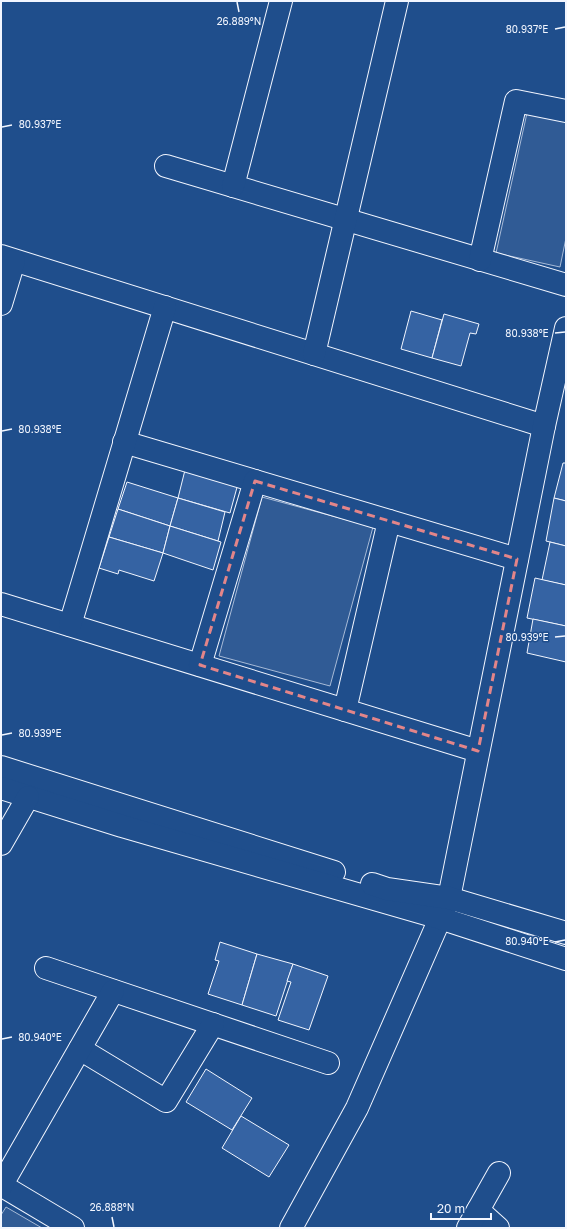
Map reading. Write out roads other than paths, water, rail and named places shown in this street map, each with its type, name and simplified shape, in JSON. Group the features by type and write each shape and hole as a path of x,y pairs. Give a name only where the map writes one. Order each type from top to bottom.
{"street":[{"path":"233,186 281,1"},
{"path":"314,354 396,1"},
{"path":"480,260 516,101 566,111"},
{"path":"166,166 566,285"},
{"path":"1,304 8,258 544,426"},
{"path":"70,625 165,307"},
{"path":"291,1228 357,1108 449,898 544,426 566,328"},
{"path":"124,442 517,559"},
{"path":"200,665 255,481"},
{"path":"345,710 388,521"},
{"path":"1,604 478,751"},
{"path":"4,782 33,788 387,889 449,898 566,933"},
{"path":"1,844 33,788"},
{"path":"33,788 122,826 440,918 566,959"},
{"path":"46,968 328,1063"},
{"path":"73,1228 1,1185 113,991"},
{"path":"80,1048 166,1101 213,1024"},
{"path":"498,1228 473,1219 499,1173"}]}
